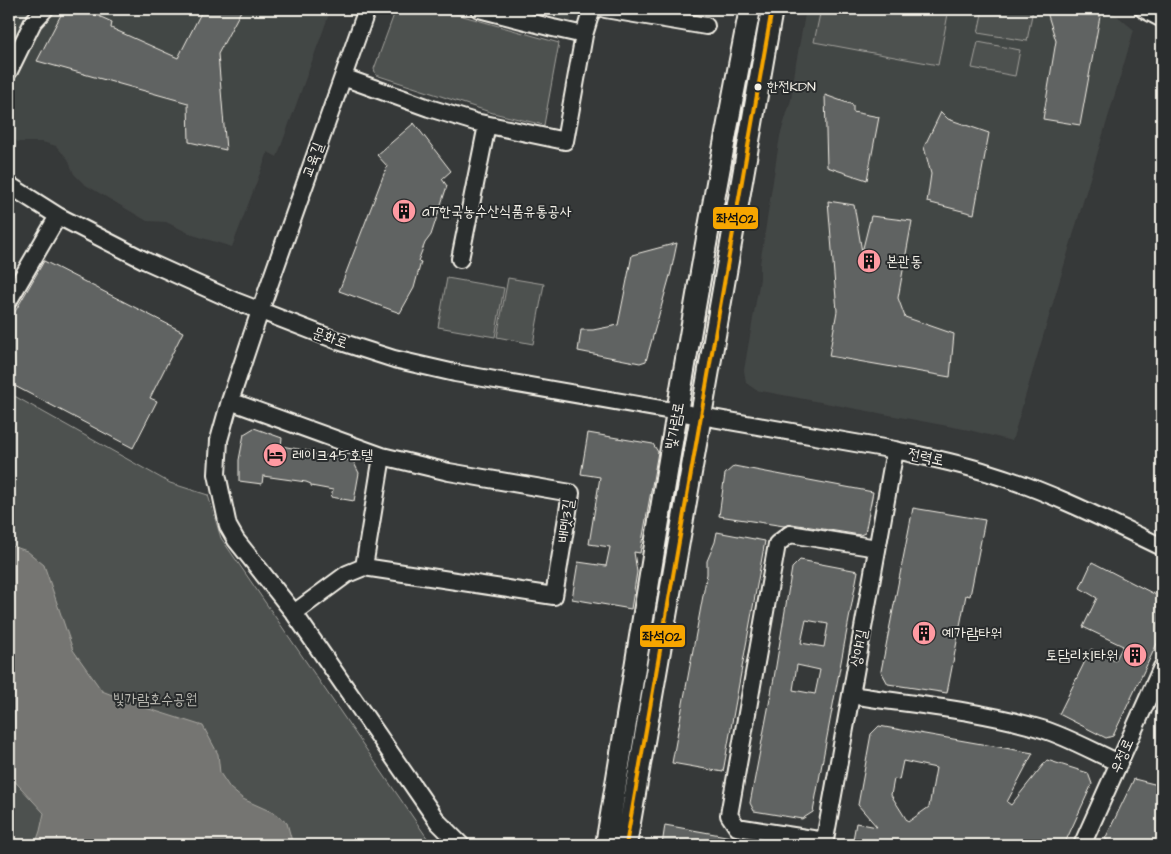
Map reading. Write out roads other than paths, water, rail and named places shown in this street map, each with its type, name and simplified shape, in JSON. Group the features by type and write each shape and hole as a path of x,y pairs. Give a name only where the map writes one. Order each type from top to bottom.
{"main road":[{"name":"빛가람로","path":"606,845 677,413 750,9"},
{"name":"빛가람로","path":"626,845 772,9"}],"street":[{"path":"9,71 33,22 45,9"},
{"name":"교육길","path":"260,311 367,9"},
{"path":"480,9 529,23 584,35"},
{"path":"343,77 429,108 487,125 565,141 584,35 592,12 596,9"},
{"path":"606,9 706,26"},
{"path":"1143,9 1162,19"},
{"path":"460,259 487,125"},
{"name":"문화로","path":"9,185 58,216 146,261 235,301 332,339 394,359 455,373 677,413"},
{"path":"9,300 58,216"},
{"path":"260,311 219,440 218,474 228,526 236,540 294,613 438,822 461,845"},
{"name":"배멧3길","path":"230,401 382,456 449,472 572,493 554,596 364,567"},
{"name":"전력로","path":"677,413 895,450 990,473 1024,485 1162,547"},
{"name":"상야1길","path":"825,843 895,450"},
{"path":"294,613 348,574 364,567 382,456"},
{"path":"825,843 737,827 729,814 777,544 790,534 877,548"},
{"name":"우정로","path":"1082,845 1162,668"},
{"path":"851,695 993,717 1025,724 1045,730 1119,763"}],"place":[{"name":"한전KDN","path":"758,87"},
{"name":"aT한국농수산식품유통공사","path":"404,211"},
{"name":"본관동","path":"869,261"},
{"name":"레이크45호텔","path":"275,455"},
{"name":"예가람타워","path":"924,633"},
{"name":"토담리치타워","path":"1135,655"}],"park label":[{"name":"빛가람호수공원","path":"155,699"}]}
